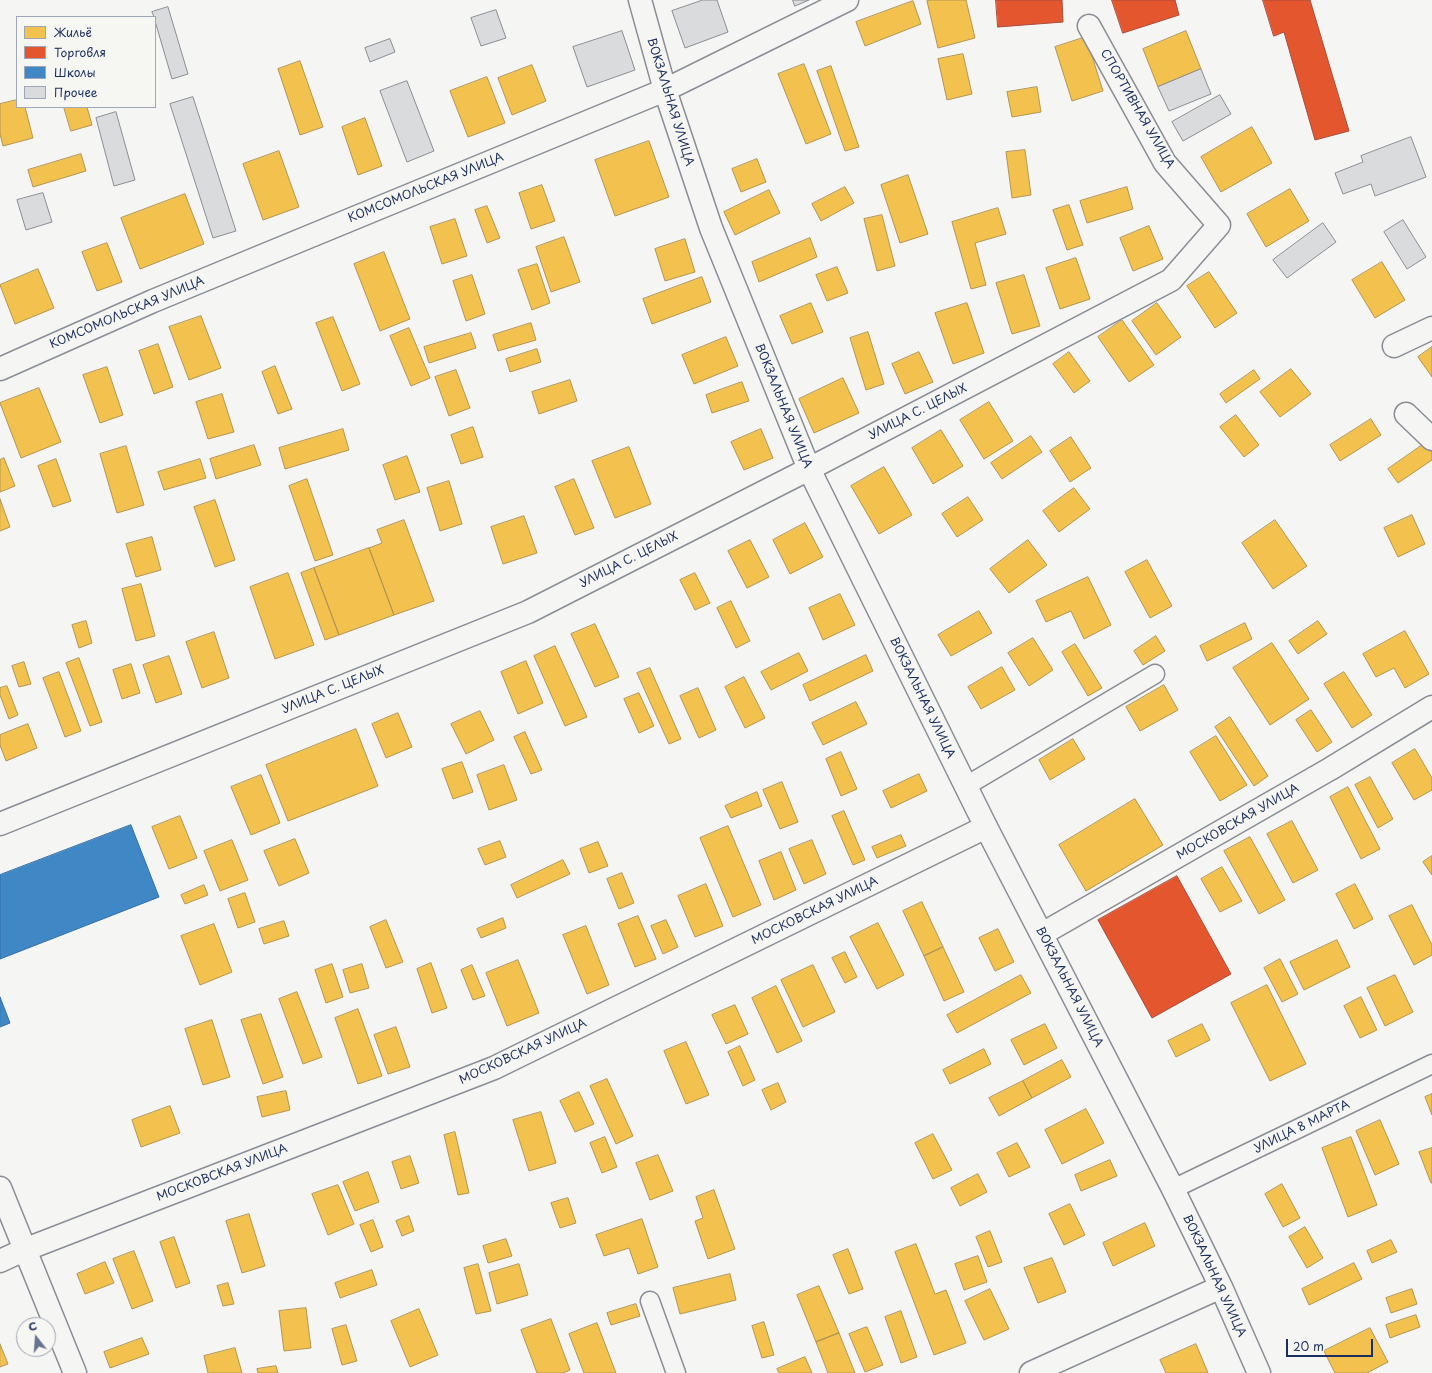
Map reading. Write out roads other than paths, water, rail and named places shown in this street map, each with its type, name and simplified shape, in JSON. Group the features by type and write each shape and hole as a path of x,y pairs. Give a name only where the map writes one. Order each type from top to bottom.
{"street":[{"name":"ВОКЗАЛЬНАЯ УЛИЦА","path":"640,0 665,90 711,228 809,469 986,827 1173,1189 1221,1288 1259,1373"},
{"name":"КОМСОМОЛЬСКАЯ УЛИЦА","path":"0,369 152,301 665,90 847,0"},
{"name":"СПОРТИВНАЯ УЛИЦА","path":"1089,26 1165,163 1219,225"},
{"name":"УЛИЦА С. ЦЕЛЫХ","path":"0,824 528,612 809,469 1171,280 1219,225"},
{"path":"1394,346 1432,328"},
{"path":"1406,414 1432,439"},
{"name":"МОСКОВСКАЯ УЛИЦА","path":"1042,934 1330,769 1432,707"},
{"name":"МОСКОВСКАЯ УЛИЦА","path":"0,1261 24,1250 494,1068 986,827"},
{"path":"0,1188 75,1373"},
{"path":"1031,1373 1221,1288"}],"lane":[{"path":"966,786 1155,674"},
{"name":"УЛИЦА 8 МАРТА","path":"1173,1189 1432,1064"},
{"path":"650,1302 676,1373"}]}
